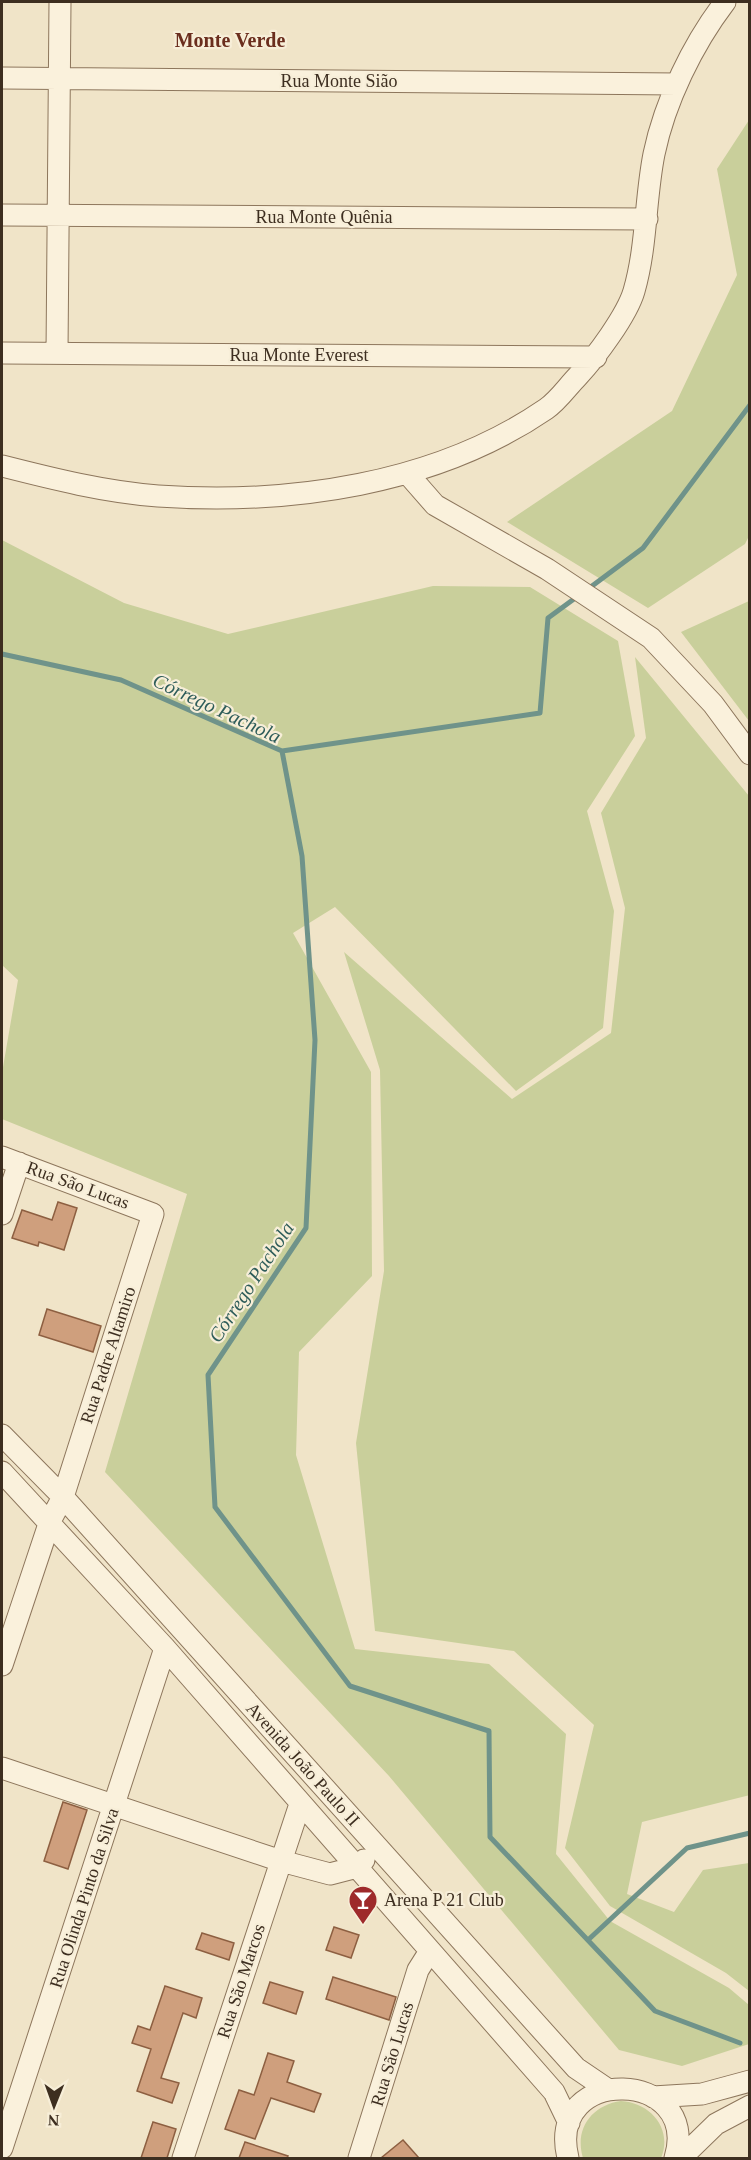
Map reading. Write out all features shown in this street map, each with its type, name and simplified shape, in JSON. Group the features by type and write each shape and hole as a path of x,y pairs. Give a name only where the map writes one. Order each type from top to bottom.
{"street":[{"path":"57,353 60,2"},
{"path":"2,466 71,484 157,496 246,498 328,489 407,473 478,447 548,408 596,357 634,293 647,219 654,153 677,84 703,31 725,2"},
{"name":"Rua Monte Sião","path":"2,78 677,84"},
{"name":"Rua Monte Quênia","path":"2,215 647,219"},
{"name":"Rua Monte Everest","path":"2,353 596,357"},
{"path":"407,473 435,505 548,569 651,638 713,704 750,754"},
{"path":"2,1214 10,1160"},
{"name":"Rua São Lucas","path":"10,1160 153,1214"},
{"name":"Rua Padre Altamiro","path":"50,1521 63,1497 153,1214"},
{"name":"Avenida João Paulo II","path":"2,1435 63,1497 576,2068 607,2089"},
{"name":"Avenida João Paulo II","path":"2,1472 50,1521 165,1648 554,2092 569,2123"},
{"path":"2,1665 50,1521"},
{"name":"Rua Olinda Pinto da Silva","path":"2,2148 165,1648"},
{"path":"2,1768 281,1861 330,1874 357,1867 379,1848"},
{"name":"Rua São Marcos","path":"183,2158 300,1804"},
{"name":"Rua São Lucas","path":"359,2158 418,1970 430,1951"},
{"path":"653,2097 702,2094 750,2081"},
{"path":"568,2158 566,2135 569,2123 584,2101 607,2089 634,2088 653,2097 673,2121 678,2143 675,2158"},
{"path":"681,2158 716,2124 750,2106"}],"green space":[{"path":"749,120 749,536 745,544 648,608 507,522 672,411 737,275 717,169"},
{"path":"2,540 124,603 228,634 433,586 530,587 618,641 635,736 587,811 614,911 603,1028 516,1091 335,907 293,933 371,1072 372,1276 299,1352 296,1455 355,1649 489,1664 566,1734 556,1854 610,1921 729,1988 749,2005 749,2044 682,2066 619,2050 389,1776 105,1472 187,1194 2,1119 2,1073 18,980 2,965"},
{"path":"749,601 749,721 681,632"},
{"path":"635,657 749,796 750,1795 642,1822 627,1894 674,1912 703,1870 749,1863 749,1991 726,1973 610,1906 565,1848 594,1725 514,1651 375,1631 356,1443 384,1271 380,1070 344,952 512,1099 611,1033 625,908 601,813 646,738"},
{"path":"621,2101 642,2107 657,2119 664,2137 661,2158 583,2158 581,2137 588,2120 602,2108"}],"building":[{"path":"58,1202 77,1208 64,1250 39,1242 38,1246 12,1238 22,1210 52,1220"},
{"path":"47,1309 101,1326 93,1352 39,1335"},
{"path":"63,1802 87,1810 68,1869 44,1861"},
{"path":"334,1927 359,1935 351,1958 326,1950"},
{"path":"202,1933 234,1943 229,1960 196,1949"},
{"path":"333,1977 396,1997 389,2020 326,1999"},
{"path":"270,1982 303,1992 296,2014 263,2003"},
{"path":"165,1986 202,1998 196,2018 183,2013 161,2078 179,2083 172,2103 137,2091 151,2049 132,2043 138,2026 150,2030"},
{"path":"268,2053 294,2061 287,2082 321,2094 314,2112 271,2098 255,2139 225,2129 239,2090 254,2095"},
{"path":"153,2122 176,2129 167,2158 141,2158"},
{"path":"403,2140 419,2158 381,2158"},
{"path":"245,2142 288,2156 287,2158 239,2158"}],"waterway":[{"path":"588,589 643,548 750,405"},
{"path":"282,751 540,713 548,618 578,596"},
{"name":"Córrego Pachola","path":"2,654 121,680 282,751"},
{"name":"Córrego Pachola","path":"282,751 302,856 315,1040 306,1228 208,1375 215,1507 350,1686 489,1731 490,1837 655,2011 740,2043"},
{"path":"588,1940 687,1848 750,1833"}],"place":[{"name":"Arena P 21 Club","path":"363,1926"}],"district":[{"name":"Monte Verde","path":"230,40"}]}
